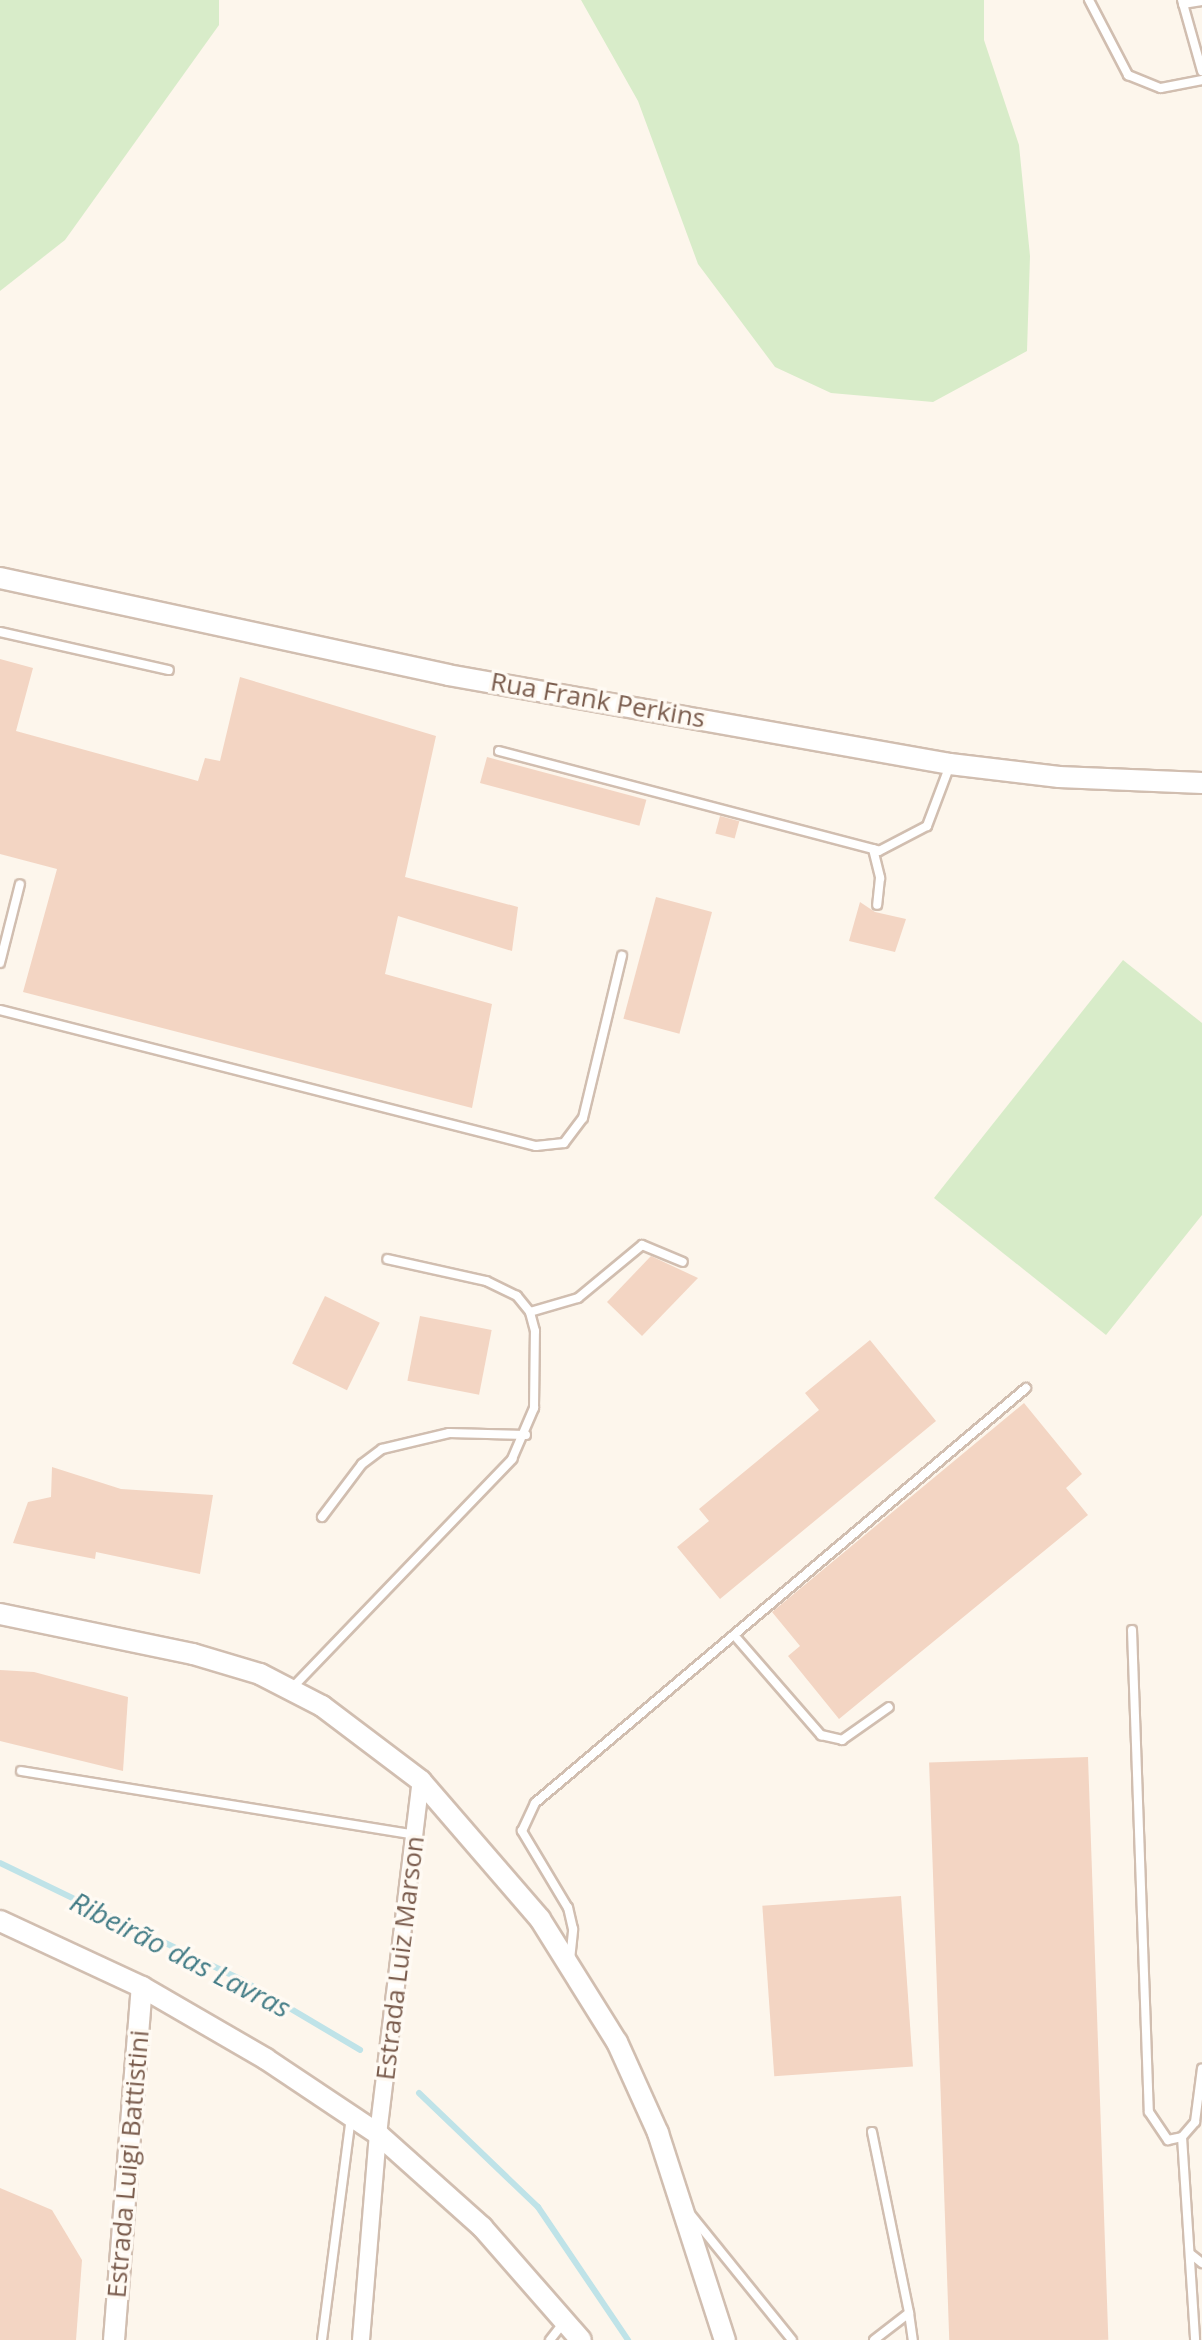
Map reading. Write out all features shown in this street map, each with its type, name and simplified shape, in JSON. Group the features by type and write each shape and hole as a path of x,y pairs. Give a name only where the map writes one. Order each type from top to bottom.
{"street":[{"name":"Rua Frank Perkins","path":"0,578 448,675 950,764 1059,777 1202,783"},
{"path":"0,1614 193,1654 292,1688 421,1781 479,1845 570,1961 617,2042 658,2133 725,2340"},
{"name":"Estrada Luiz Marson","path":"361,2340 378,2134 421,1781"},
{"path":"0,1921 142,1987 378,2134 482,2227 581,2340"},
{"name":"Estrada Luigi Battistini","path":"114,2340 142,1987"}],"lane":[{"path":"1089,0 1128,75 1161,88 1202,80"},
{"path":"1202,1 1183,2 1202,71"},
{"path":"0,632 169,670"},
{"path":"499,751 873,849 906,840 927,826 950,764"},
{"path":"873,849 880,878 877,905"},
{"path":"0,963 20,884"},
{"path":"0,1010 536,1146 564,1143 583,1118 622,956"},
{"path":"530,1312 578,1298 642,1245 683,1262"},
{"path":"292,1688 512,1459 526,1435 537,1370 530,1312 517,1296 486,1281 387,1259"},
{"path":"570,1961 573,1929 568,1908 522,1831 524,1818 535,1803 1026,1388"},
{"path":"322,1517 362,1464 382,1449 449,1433 526,1435"},
{"path":"1132,1630 1149,2112 1155,2128 1168,2140 1182,2137"},
{"path":"734,1635 821,1735 842,1740 889,1707"},
{"path":"21,1771 415,1835"},
{"path":"1195,2340 1192,2255 1182,2137 1200,2105 1202,2068"},
{"path":"322,2340 352,2117"},
{"path":"872,2132 913,2340"},
{"path":"678,2199 792,2340"},
{"path":"1192,2255 1202,2263"},
{"path":"874,2340 909,2313"},
{"path":"550,2340 566,2320"}],"green space":[{"path":"0,0 219,0 219,25 65,240 0,291"},
{"path":"581,0 984,0 984,40 1019,145 1030,256 1027,351 933,402 831,393 775,367 698,264 638,101"},
{"path":"1123,960 1202,1023 1202,1215 1106,1335 934,1198"}],"building":[{"path":"0,659 33,668 16,731 198,781 205,758 220,761 240,677 436,736 405,877 518,907 512,951 398,916 385,974 492,1004 472,1108 23,992 57,869 0,854"},
{"path":"487,757 646,800 639,826 480,783"},
{"path":"720,816 739,821 735,839 715,833"},
{"path":"656,897 712,912 679,1034 623,1019"},
{"path":"860,902 875,912 906,919 895,952 849,941"},
{"path":"651,1256 698,1278 642,1336 607,1302"},
{"path":"325,1296 380,1323 347,1390 292,1363"},
{"path":"420,1316 492,1330 479,1395 407,1381"},
{"path":"870,1340 936,1421 720,1599 677,1547 709,1521 699,1509 819,1410 805,1393"},
{"path":"1024,1403 1082,1474 1066,1488 1088,1515 839,1719 788,1656 800,1646 772,1612"},
{"path":"52,1467 121,1489 213,1495 200,1574 96,1552 95,1559 13,1543 28,1502 51,1497"},
{"path":"0,1670 34,1672 128,1697 123,1771 0,1741"},
{"path":"1088,1757 1108,2340 949,2340 929,1763"},
{"path":"901,1896 913,2067 774,2076 762,1906"},
{"path":"0,2188 52,2210 82,2260 76,2340 0,2340"}],"waterway":[{"name":"Ribeirão das Lavras","path":"0,1863 244,1981 360,2050"},
{"name":"Ribeirão das Lavras","path":"419,2093 538,2207 628,2340"}]}
